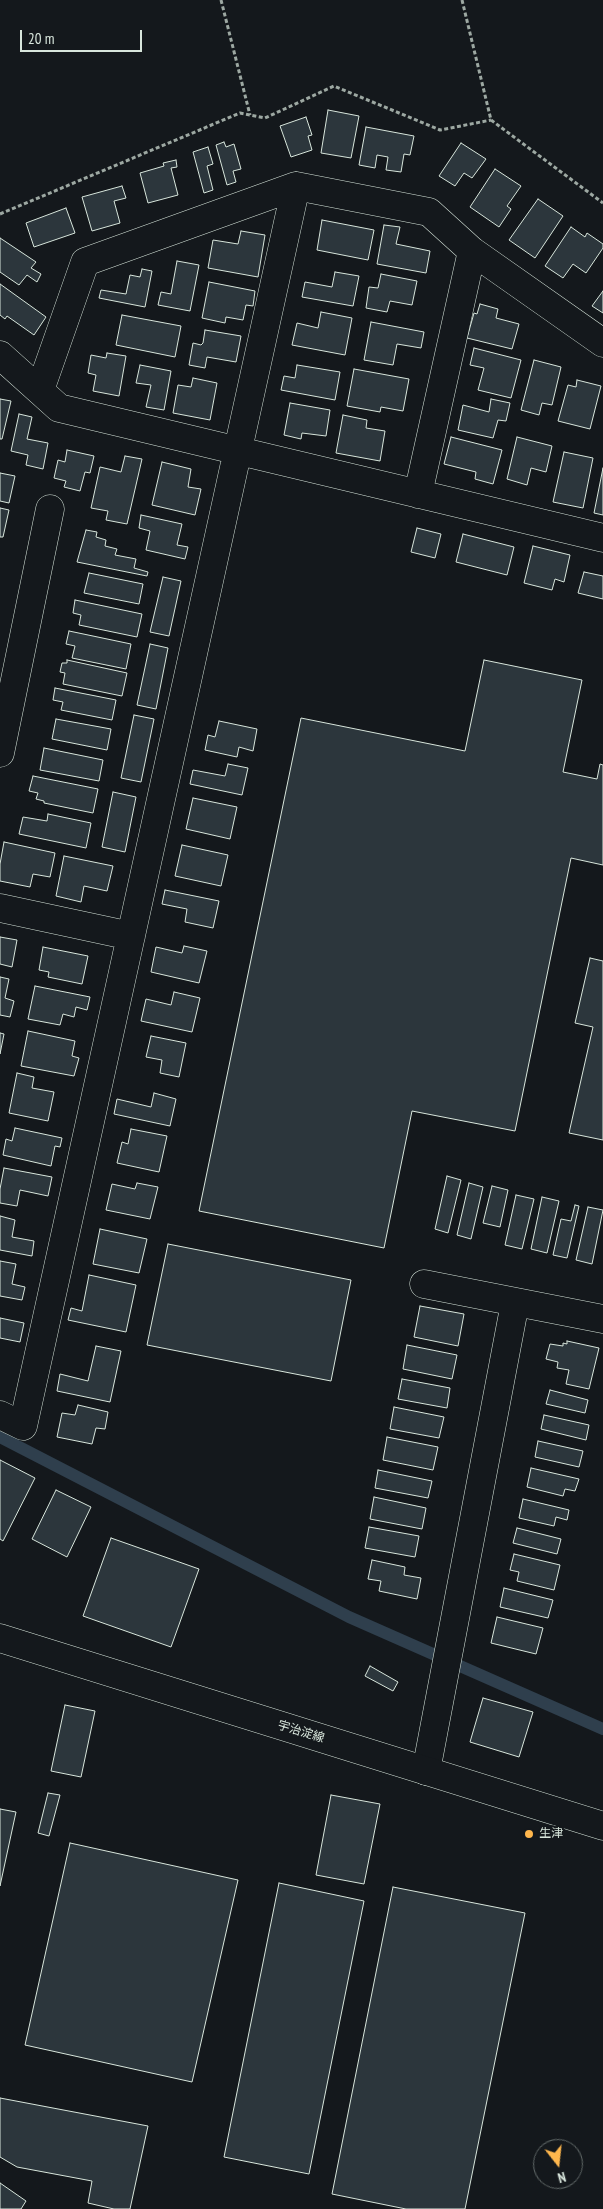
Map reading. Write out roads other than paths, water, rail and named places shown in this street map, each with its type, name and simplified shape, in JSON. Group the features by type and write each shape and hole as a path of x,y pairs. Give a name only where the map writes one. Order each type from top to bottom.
{"street":[{"path":"0,1415 23,1426 296,186"},
{"path":"40,390 85,262 296,186 429,212 472,251 603,343"},
{"path":"418,494 472,251"},
{"path":"0,355 59,408 603,538"},
{"path":"0,753 50,509"},
{"path":"0,908 131,936"},
{"path":"424,1284 603,1319"},
{"path":"426,1771 514,1303"},
{"name":"宇治淀線","path":"0,1638 603,1826"}],"waterway":[{"path":"0,1437 349,1617 603,1729"}],"place":[{"name":"生津","path":"529,1834"}]}
